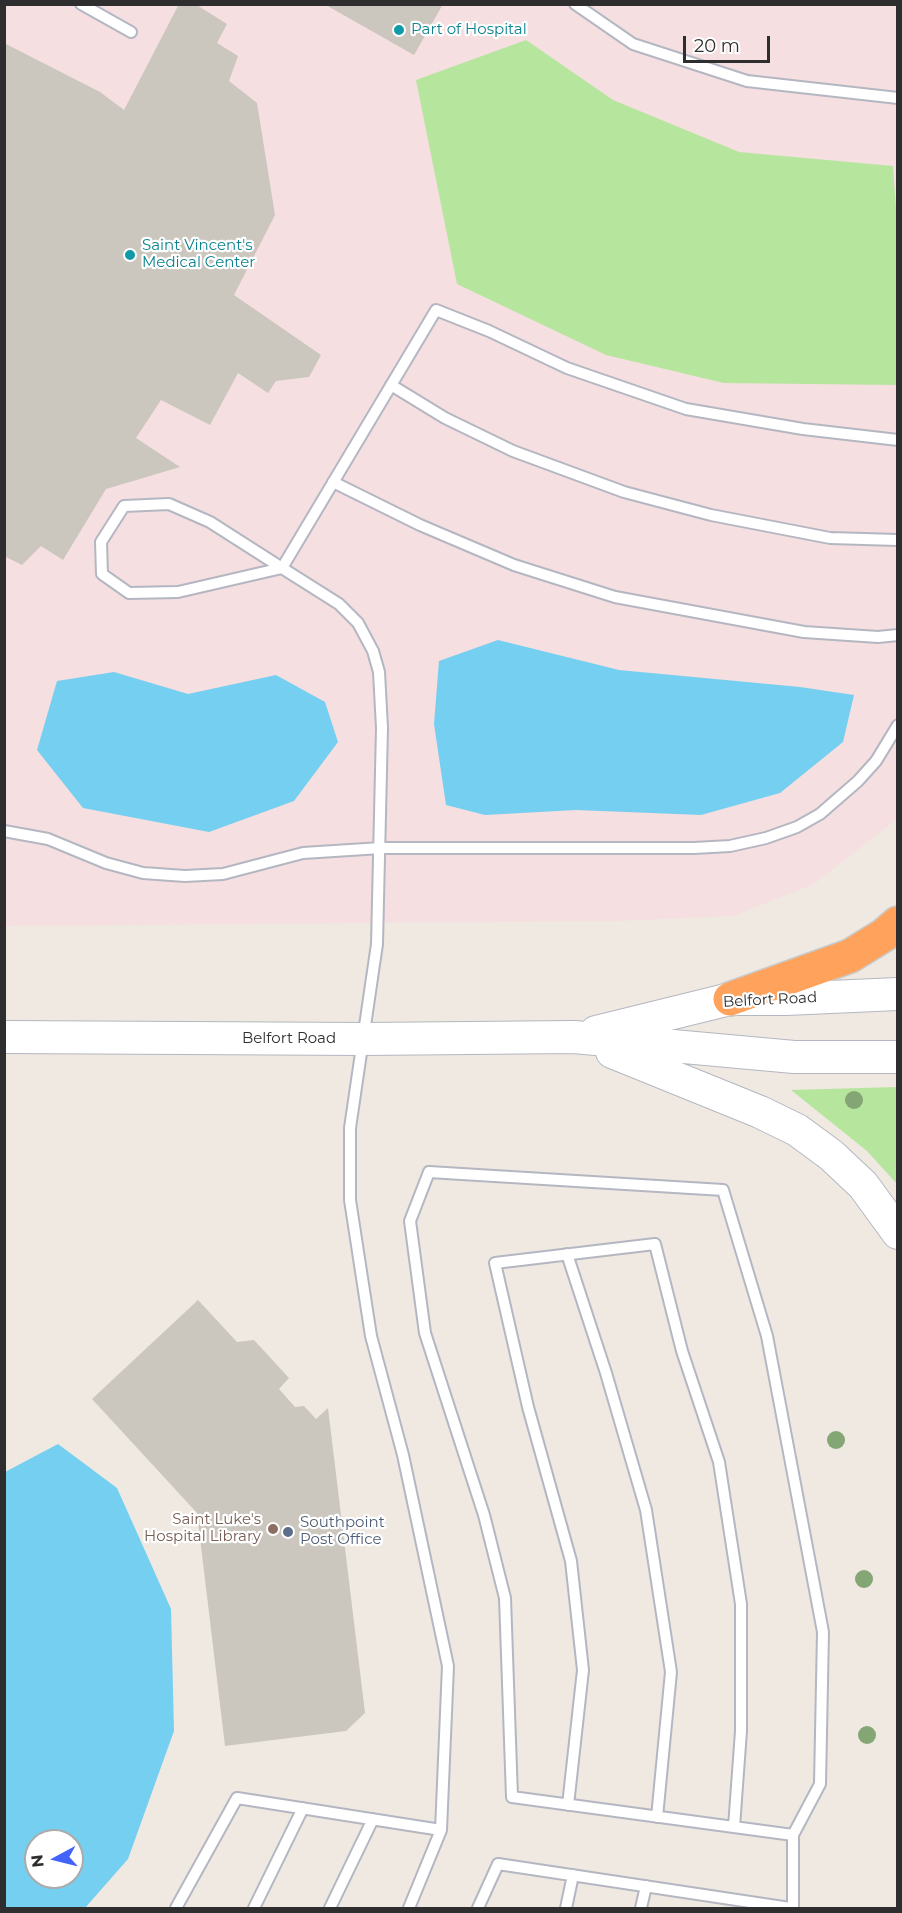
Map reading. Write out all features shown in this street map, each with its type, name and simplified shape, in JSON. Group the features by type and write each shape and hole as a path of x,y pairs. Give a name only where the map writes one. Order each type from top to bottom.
{"highway":[{"path":"730,999 850,956 884,935 897,923"}],"main road":[{"name":"Belfort Road","path":"574,1037 730,999 897,994"},
{"name":"Belfort Road","path":"4,1037 364,1039 574,1037 794,1058 897,1057"},
{"path":"574,1037 760,1112 797,1130 831,1155 863,1185 897,1233"}],"lane":[{"path":"81,4 131,32"},
{"path":"575,4 633,44 747,81 897,98"},
{"path":"409,1908 441,1830 448,1666 403,1455 371,1336 350,1200 350,1128 377,944 382,728 379,672 373,651 358,623 339,604 282,568 210,522 169,504 124,506 101,542 102,574 129,593 178,592 282,568 436,310 489,331 567,368 686,409 803,429 897,440"},
{"path":"391,386 445,418 513,451 624,492 711,515 830,538 897,540"},
{"path":"333,482 420,525 514,565 615,597 804,632 878,637 897,636"},
{"path":"4,831 48,839 106,863 143,873 185,876 223,874 303,853 381,848 730,846 766,838 797,827 820,814 858,781 876,761 897,725"},
{"path":"478,1908 498,1863 646,1886 728,1904 792,1908 793,1835 820,1784 823,1632 767,1336 723,1190 429,1172 410,1221 425,1333 484,1515 506,1598 512,1797 793,1835"},
{"path":"568,1805 583,1670 571,1561 528,1407 495,1263 655,1244 682,1351 719,1462 741,1604 741,1731 734,1827"},
{"path":"567,1254 606,1373 646,1510 671,1672 657,1817"},
{"path":"176,1908 237,1798 441,1830"},
{"path":"254,1908 303,1808"},
{"path":"330,1908 373,1820"},
{"path":"566,1908 573,1875"},
{"path":"641,1908 646,1886"}],"shaded area":[{"path":"4,5 897,5 897,819 814,884 733,916 617,921 5,926"}],"green space":[{"path":"526,40 613,100 739,152 893,166 898,239 897,385 724,383 606,355 457,284 416,80"},
{"path":"897,1087 897,1184 867,1151 791,1090"}],"water":[{"path":"498,640 619,670 800,687 854,695 843,742 780,793 701,815 576,810 485,815 446,805 434,724 439,661"},
{"path":"114,672 188,694 276,675 325,702 338,742 294,801 209,832 83,808 37,750 57,681"},
{"path":"58,1444 117,1488 171,1609 174,1731 128,1859 85,1908 5,1908 5,1472"}],"building":[{"name":"Saint Vincent's Medical Center","path":"179,4 195,4 227,24 217,43 238,56 229,81 257,103 275,215 234,295 321,355 309,377 276,381 268,393 238,373 210,425 161,400 136,438 180,467 106,489 63,560 41,546 22,565 4,556 4,43 100,92 124,110"},
{"name":"Part of Hospital","path":"324,4 443,4 414,55"},
{"path":"198,1300 237,1342 254,1340 289,1378 279,1389 295,1407 304,1406 316,1419 328,1408 365,1713 346,1731 225,1746 197,1513 92,1399"}],"place":[{"name":"Part of Hospital","path":"399,30"},
{"name":"Saint Vincent's Medical Center","path":"130,255"},
{"name":"Saint Luke's Hospital Library","path":"273,1529"},
{"name":"Southpoint Post Office","path":"288,1532"}]}
